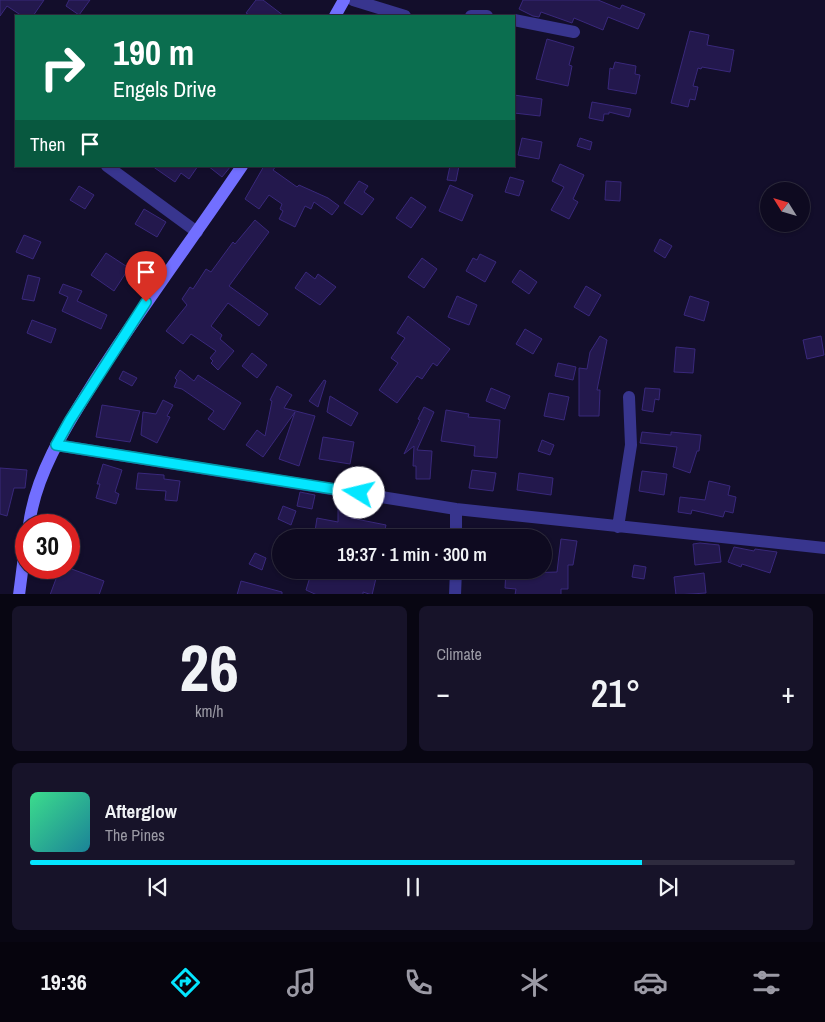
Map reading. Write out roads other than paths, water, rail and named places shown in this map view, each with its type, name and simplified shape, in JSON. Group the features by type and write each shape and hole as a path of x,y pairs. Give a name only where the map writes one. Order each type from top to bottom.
{"street":[{"path":"336,15 344,0"},
{"path":"353,0 402,15"},
{"path":"515,20 574,32"},
{"path":"108,167 197,232"},
{"path":"31,514 42,479 56,445 70,420 136,316 241,167"},
{"path":"618,527 631,444 630,397"},
{"path":"56,445 456,509 825,548"},
{"path":"456,509 456,529"},
{"path":"19,594 21,579"},
{"path":"455,594 456,579"}]}
